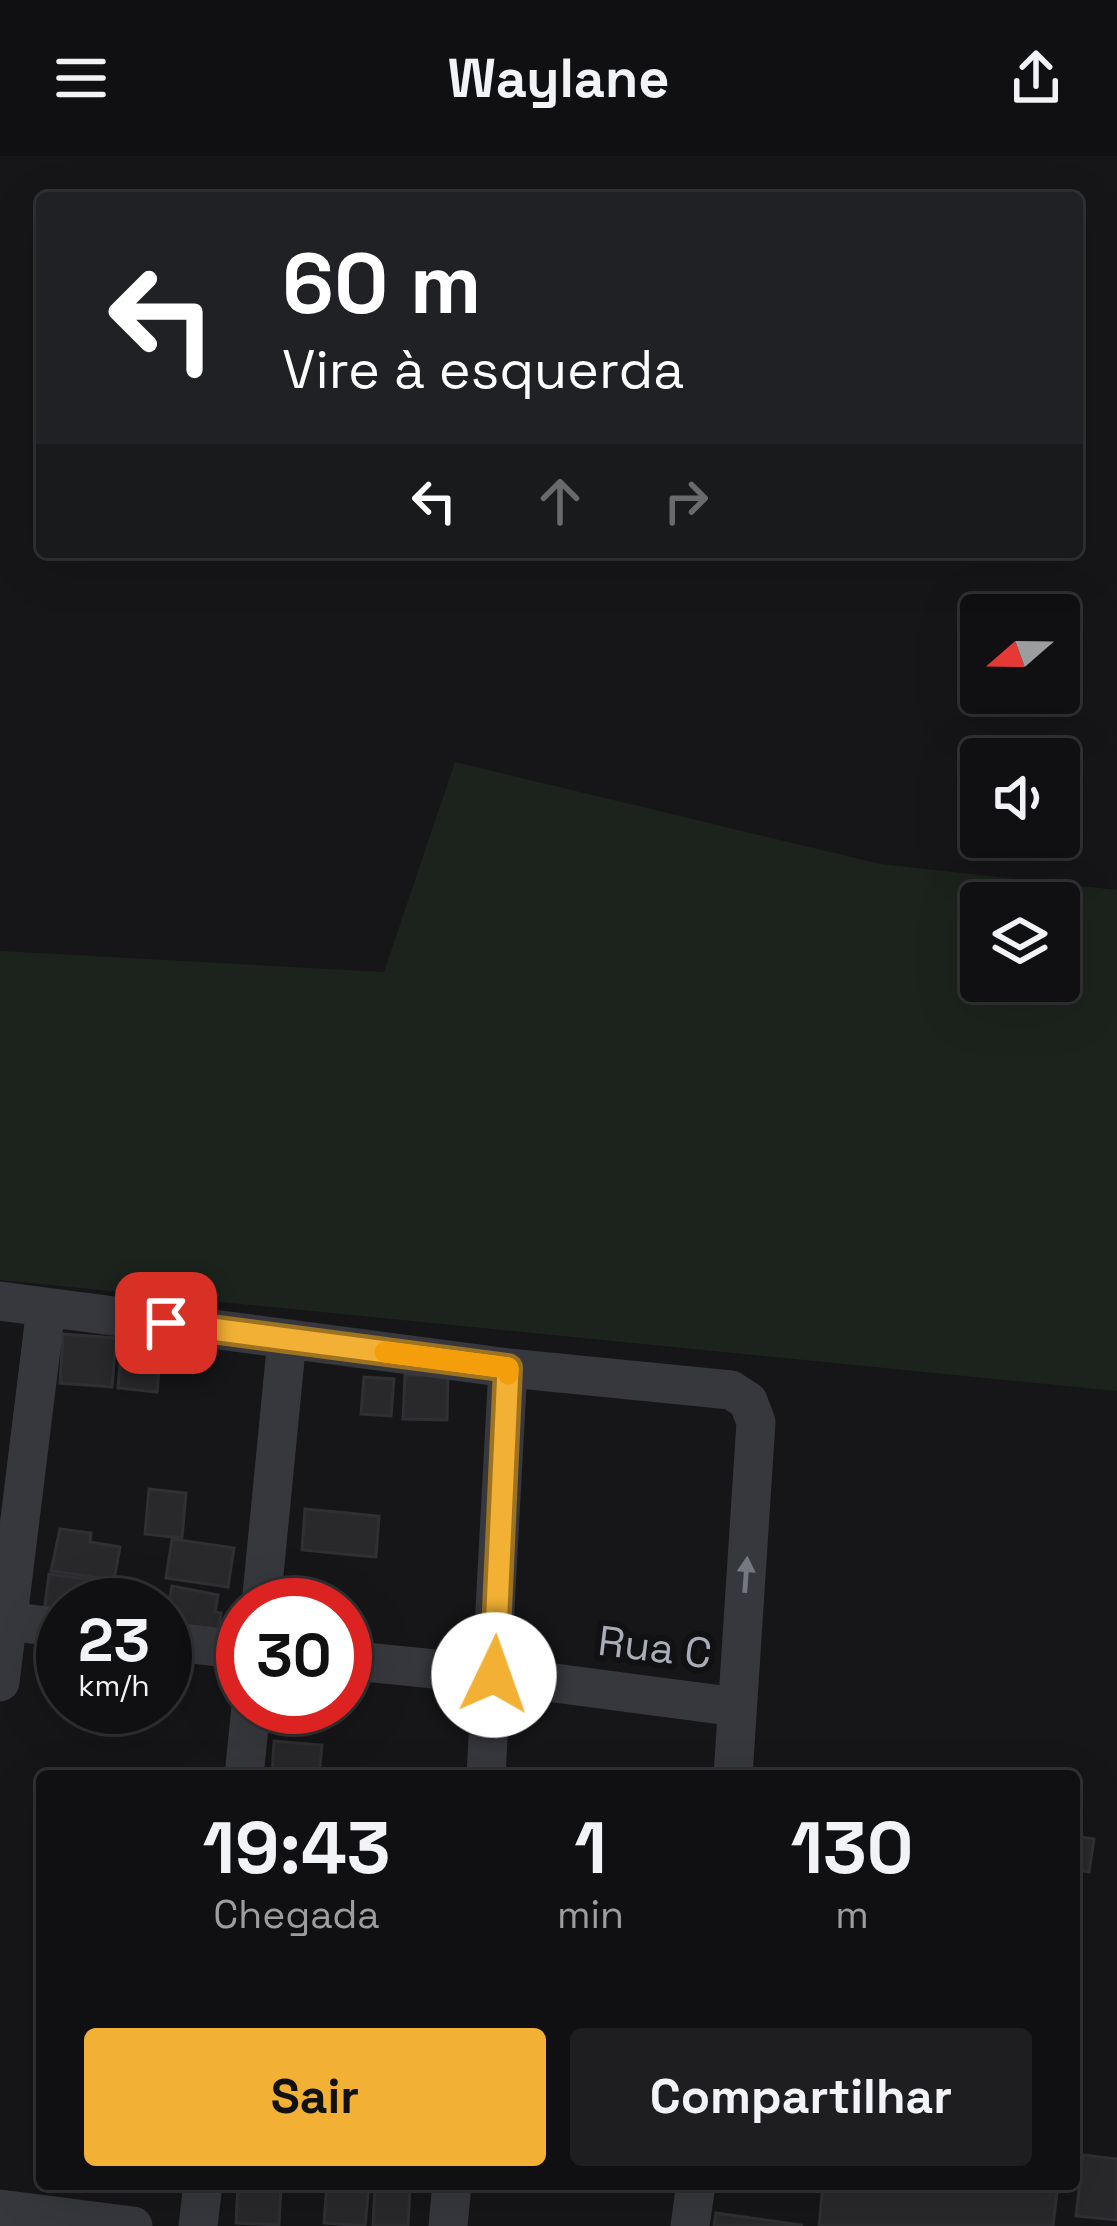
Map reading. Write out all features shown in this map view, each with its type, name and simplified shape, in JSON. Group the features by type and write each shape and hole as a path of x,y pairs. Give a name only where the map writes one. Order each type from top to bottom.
{"street":[{"path":"0,1301 508,1368 731,1390 748,1401 756,1422 733,1770"},
{"path":"0,1682 46,1308"},
{"path":"264,1578 286,1339"},
{"path":"486,1770 508,1368"},
{"path":"7,1622 36,1625"},
{"name":"Rua C","path":"372,1663 737,1707"},
{"path":"245,1770 248,1734"},
{"path":"198,2226 202,2190"},
{"path":"448,2226 451,2190"},
{"path":"690,2226 695,2190"},
{"path":"0,2209 133,2226"}],"shaded area":[{"path":"455,762 880,864 1044,882 960,882 960,1002 1080,1002 1080,886 1117,890 1117,1391 0,1280 0,951 384,972"}],"building":[{"path":"63,1334 116,1338 112,1387 60,1383"},
{"path":"122,1342 161,1346 157,1392 118,1388"},
{"path":"405,1375 448,1376 447,1420 403,1419"},
{"path":"364,1377 394,1379 391,1416 361,1414"},
{"path":"149,1489 186,1493 182,1538 145,1534"},
{"path":"305,1509 379,1516 376,1557 302,1550"},
{"path":"60,1529 91,1533 90,1542 120,1547 114,1578 51,1571"},
{"path":"172,1539 234,1548 229,1578 216,1578 216,1585 192,1582 192,1578 166,1578"},
{"path":"192,1590 216,1595 216,1638 192,1631"},
{"path":"274,1741 322,1745 320,1770 272,1770"},
{"path":"1080,1837 1094,1839 1089,1872 1080,1870"},
{"path":"1083,2155 1117,2159 1117,2220 1076,2216"},
{"path":"238,2190 281,2190 279,2225 236,2223"},
{"path":"327,2190 368,2190 365,2226 324,2223"},
{"path":"375,2190 410,2190 408,2226 373,2226"},
{"path":"822,2190 1057,2190 1053,2226 819,2226"},
{"path":"716,2213 801,2225 714,2226"}],"slow traffic":[{"path":"385,1352 508,1368 508,1374"}],"route":[{"path":"166,1323 508,1368 494,1675"}]}
